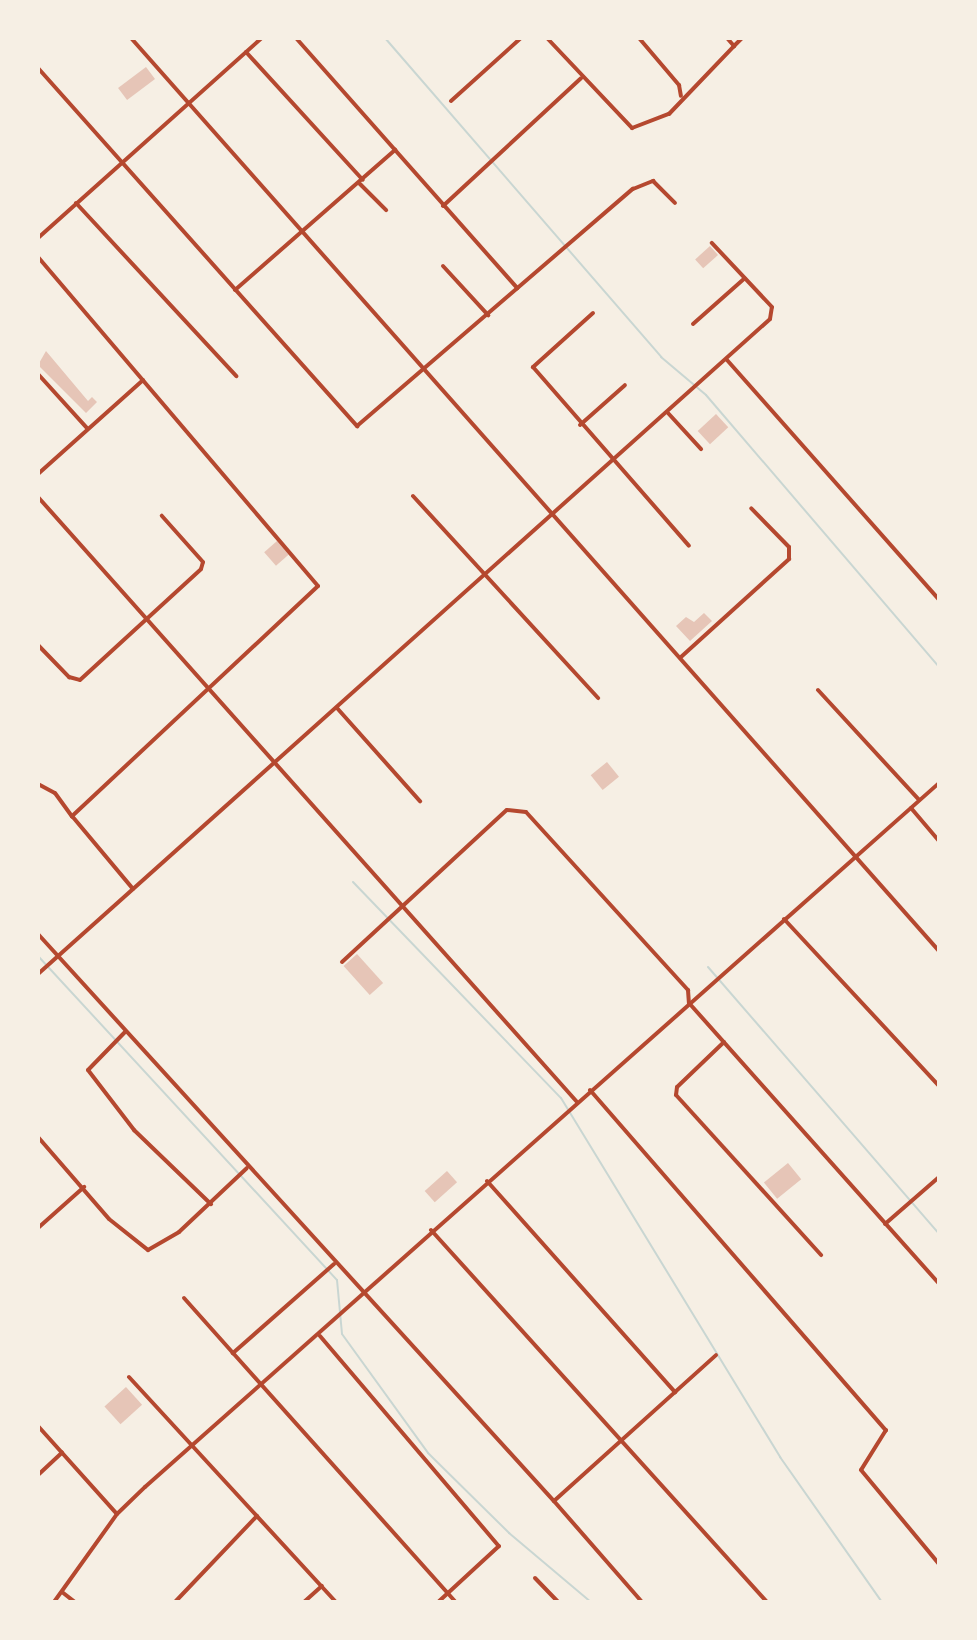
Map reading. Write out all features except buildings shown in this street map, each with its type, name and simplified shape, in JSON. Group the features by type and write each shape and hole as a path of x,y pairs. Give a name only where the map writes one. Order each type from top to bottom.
{"street":[{"path":"131,38 939,951"},
{"path":"38,238 262,38"},
{"path":"296,38 517,289"},
{"path":"451,101 521,38"},
{"path":"547,38 581,78 632,128 669,114 742,38"},
{"path":"639,38 679,85 681,99"},
{"path":"727,38 734,46"},
{"path":"246,52 386,210"},
{"path":"38,68 357,426 646,181 660,186 675,203"},
{"path":"443,206 581,78"},
{"path":"235,290 395,150"},
{"path":"76,203 236,376"},
{"path":"38,974 487,576 774,314 712,243"},
{"path":"38,257 318,586 72,816"},
{"path":"443,266 488,315"},
{"path":"693,324 745,278"},
{"path":"593,313 533,367 580,425 689,546"},
{"path":"727,360 939,600"},
{"path":"38,374 87,428"},
{"path":"38,474 143,380"},
{"path":"580,425 625,385"},
{"path":"668,413 701,449"},
{"path":"413,496 598,698"},
{"path":"38,497 577,1102"},
{"path":"681,657 789,559 789,547 751,508"},
{"path":"38,645 69,677 80,680 203,565 162,516"},
{"path":"818,690 920,801"},
{"path":"337,708 420,801"},
{"path":"54,1602 117,1514 320,1336 431,1230 939,783"},
{"path":"38,784 55,793 133,889"},
{"path":"342,962 400,904 507,810 519,808 564,849 688,990 689,1003 939,1284"},
{"path":"911,808 939,841"},
{"path":"784,919 939,1086"},
{"path":"38,934 247,1168 554,1501 642,1602"},
{"path":"125,1031 92,1061 88,1070 134,1130 211,1204"},
{"path":"724,1042 677,1087 676,1095 821,1255"},
{"path":"590,1090 886,1430 861,1470 939,1564"},
{"path":"38,1137 109,1219 148,1250 160,1247 211,1204 247,1168"},
{"path":"885,1224 939,1177"},
{"path":"487,1181 675,1392"},
{"path":"38,1228 84,1187"},
{"path":"431,1230 767,1602"},
{"path":"233,1353 334,1263"},
{"path":"184,1298 456,1602"},
{"path":"320,1336 499,1546 438,1602"},
{"path":"554,1501 716,1355"},
{"path":"129,1377 336,1602"},
{"path":"38,1426 117,1514"},
{"path":"38,1475 62,1453"},
{"path":"175,1602 257,1516"},
{"path":"535,1578 558,1602"},
{"path":"304,1602 322,1586"},
{"path":"62,1592 75,1602"}],"waterway":[{"path":"385,38 661,357 706,395 939,667"},
{"path":"353,882 561,1098 780,1457 882,1602"},
{"path":"38,956 337,1280 342,1334 428,1453 509,1533 591,1602"},
{"path":"708,967 939,1234"}]}
